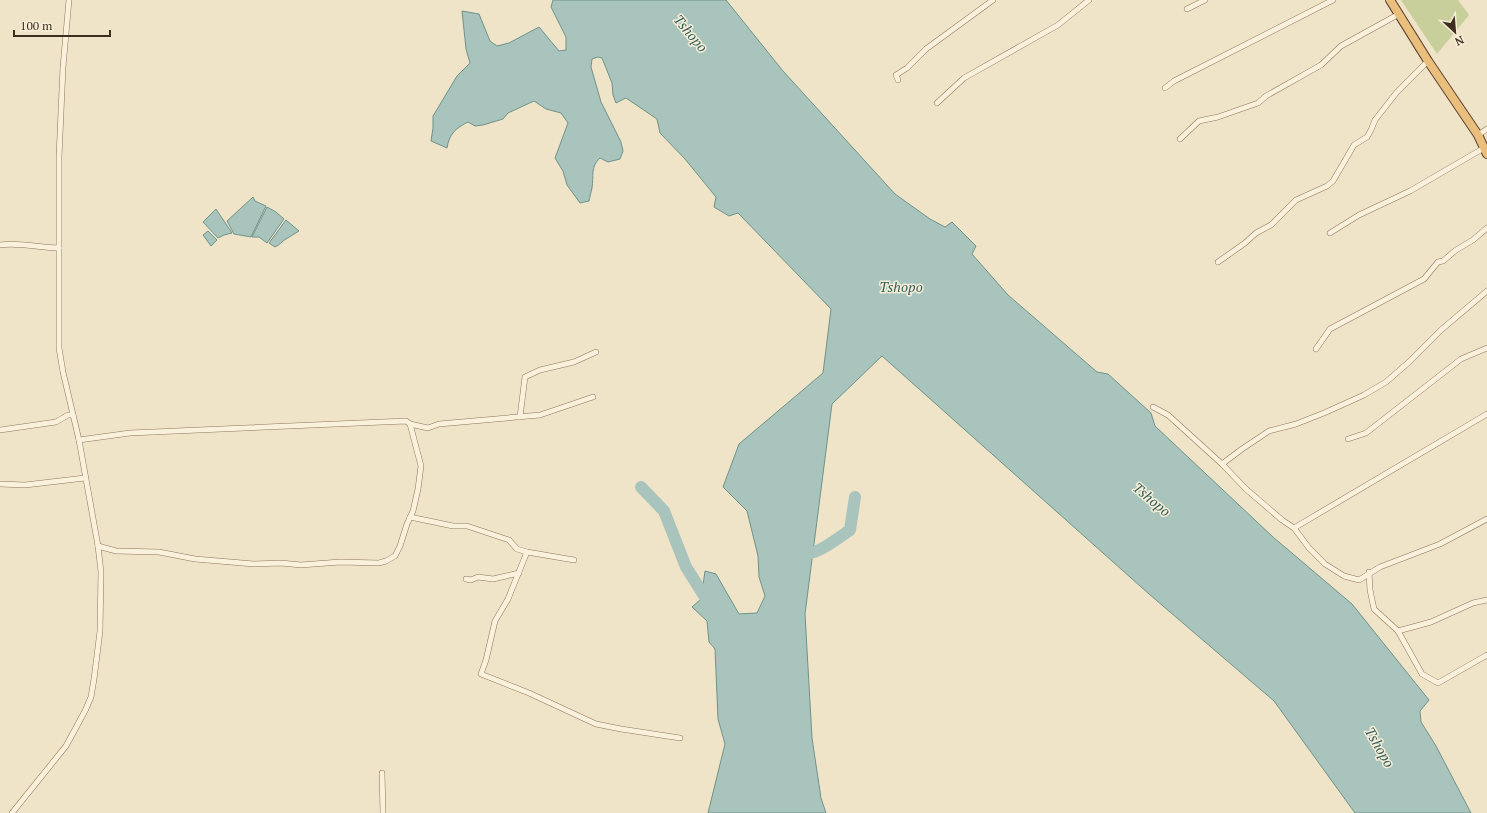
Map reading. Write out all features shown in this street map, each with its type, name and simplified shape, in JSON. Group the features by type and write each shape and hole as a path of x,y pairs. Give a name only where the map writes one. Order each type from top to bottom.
{"highway":[{"path":"1390,0 1478,136 1486,151"}],"street":[{"path":"12,813 66,746 91,697 100,631 101,572 98,546 79,440 59,348 59,157 62,67 69,0"},
{"path":"898,80 896,75 912,64 926,49 993,0"},
{"path":"937,103 964,78 1058,25 1090,0"},
{"path":"1187,9 1205,0"},
{"path":"1165,88 1174,81 1333,0"},
{"path":"1180,139 1199,121 1218,117 1258,103 1266,96 1321,65 1341,46 1399,14"},
{"path":"1218,262 1245,243 1256,233 1271,225 1296,200 1327,186 1333,181 1354,145 1367,137 1375,120 1397,92 1428,60"},
{"path":"1478,136 1487,129"},
{"path":"1330,233 1359,215 1410,191 1486,151"},
{"path":"1316,349 1330,329 1424,280 1438,262 1443,261 1456,250 1473,240 1487,228"},
{"path":"0,245 59,248"},
{"path":"1222,464 1269,432 1317,416 1364,395 1386,382 1409,362 1441,330 1487,291"},
{"path":"1348,439 1366,433 1461,359 1487,348"},
{"path":"520,417 525,377 540,370 574,362 596,352"},
{"path":"79,440 130,433 406,421 410,424 428,428 439,424 540,415 593,397"},
{"path":"1153,407 1168,415 1222,464 1246,489 1282,520 1294,528 1309,548 1325,564 1341,575 1358,580 1369,572 1388,563 1440,544 1487,519"},
{"path":"1294,528 1487,414"},
{"path":"0,430 56,422 68,415 73,415"},
{"path":"98,546 116,551 159,552 195,559 254,564 281,563 301,565 340,562 379,563 395,556 400,546 417,496 421,466 410,424"},
{"path":"0,484 30,484 86,478"},
{"path":"410,517 453,526 467,526 509,540 517,549 574,560"},
{"path":"527,552 508,599 495,621 486,660 481,674 529,693 596,724 634,732 680,738"},
{"path":"1369,572 1370,590 1374,609 1398,631 1422,674 1438,684 1487,655"},
{"path":"466,579 471,580 478,577 493,579 519,573"},
{"path":"1398,631 1431,622 1473,603 1487,600"},
{"path":"382,773 383,813"}],"green space":[{"path":"1401,0 1458,0 1469,15 1437,54"}],"water":[{"name":"Tshopo","path":"553,0 726,0 783,71 895,194 930,219 945,227 952,222 976,246 972,254 1008,295 1097,372 1108,374 1151,413 1155,426 1273,537 1352,604 1429,700 1420,711 1421,722 1436,746 1471,813 1355,813 1274,701 1149,594 882,356 832,404 805,614 812,738 821,798 826,813 708,813 725,744 718,719 715,649 709,642 707,621 692,607 701,599 705,571 716,574 739,614 757,613 765,596 759,577 758,556 747,511 723,487 739,444 823,373 831,309 738,213 729,216 714,207 716,197 685,159 660,133 657,119 626,98 616,103 613,95 612,83 602,58 598,57 592,59 591,67 601,102 621,142 623,151 620,159 608,162 600,158 597,161 593,172 589,201 580,203 567,185 563,171 555,158 568,123 561,113 546,109 534,101 508,113 503,119 483,125 475,126 468,122 464,124 451,135 447,148 431,141 433,116 457,76 470,63 466,49 462,11 479,14 490,41 497,46 509,43 539,27 559,51 566,50 566,37 551,7"},
{"path":"253,197 255,201 266,206 251,237 234,234 227,221"},
{"path":"267,207 284,219 267,243 259,237 252,237"},
{"path":"216,209 232,233 218,238 203,222"},
{"path":"286,220 299,231 275,247 269,243"},
{"path":"208,231 217,240 211,246 203,235"}],"waterway":[{"path":"641,487 664,511 686,567 710,605"},
{"path":"797,554 811,553 825,547 850,530 855,497"}]}
